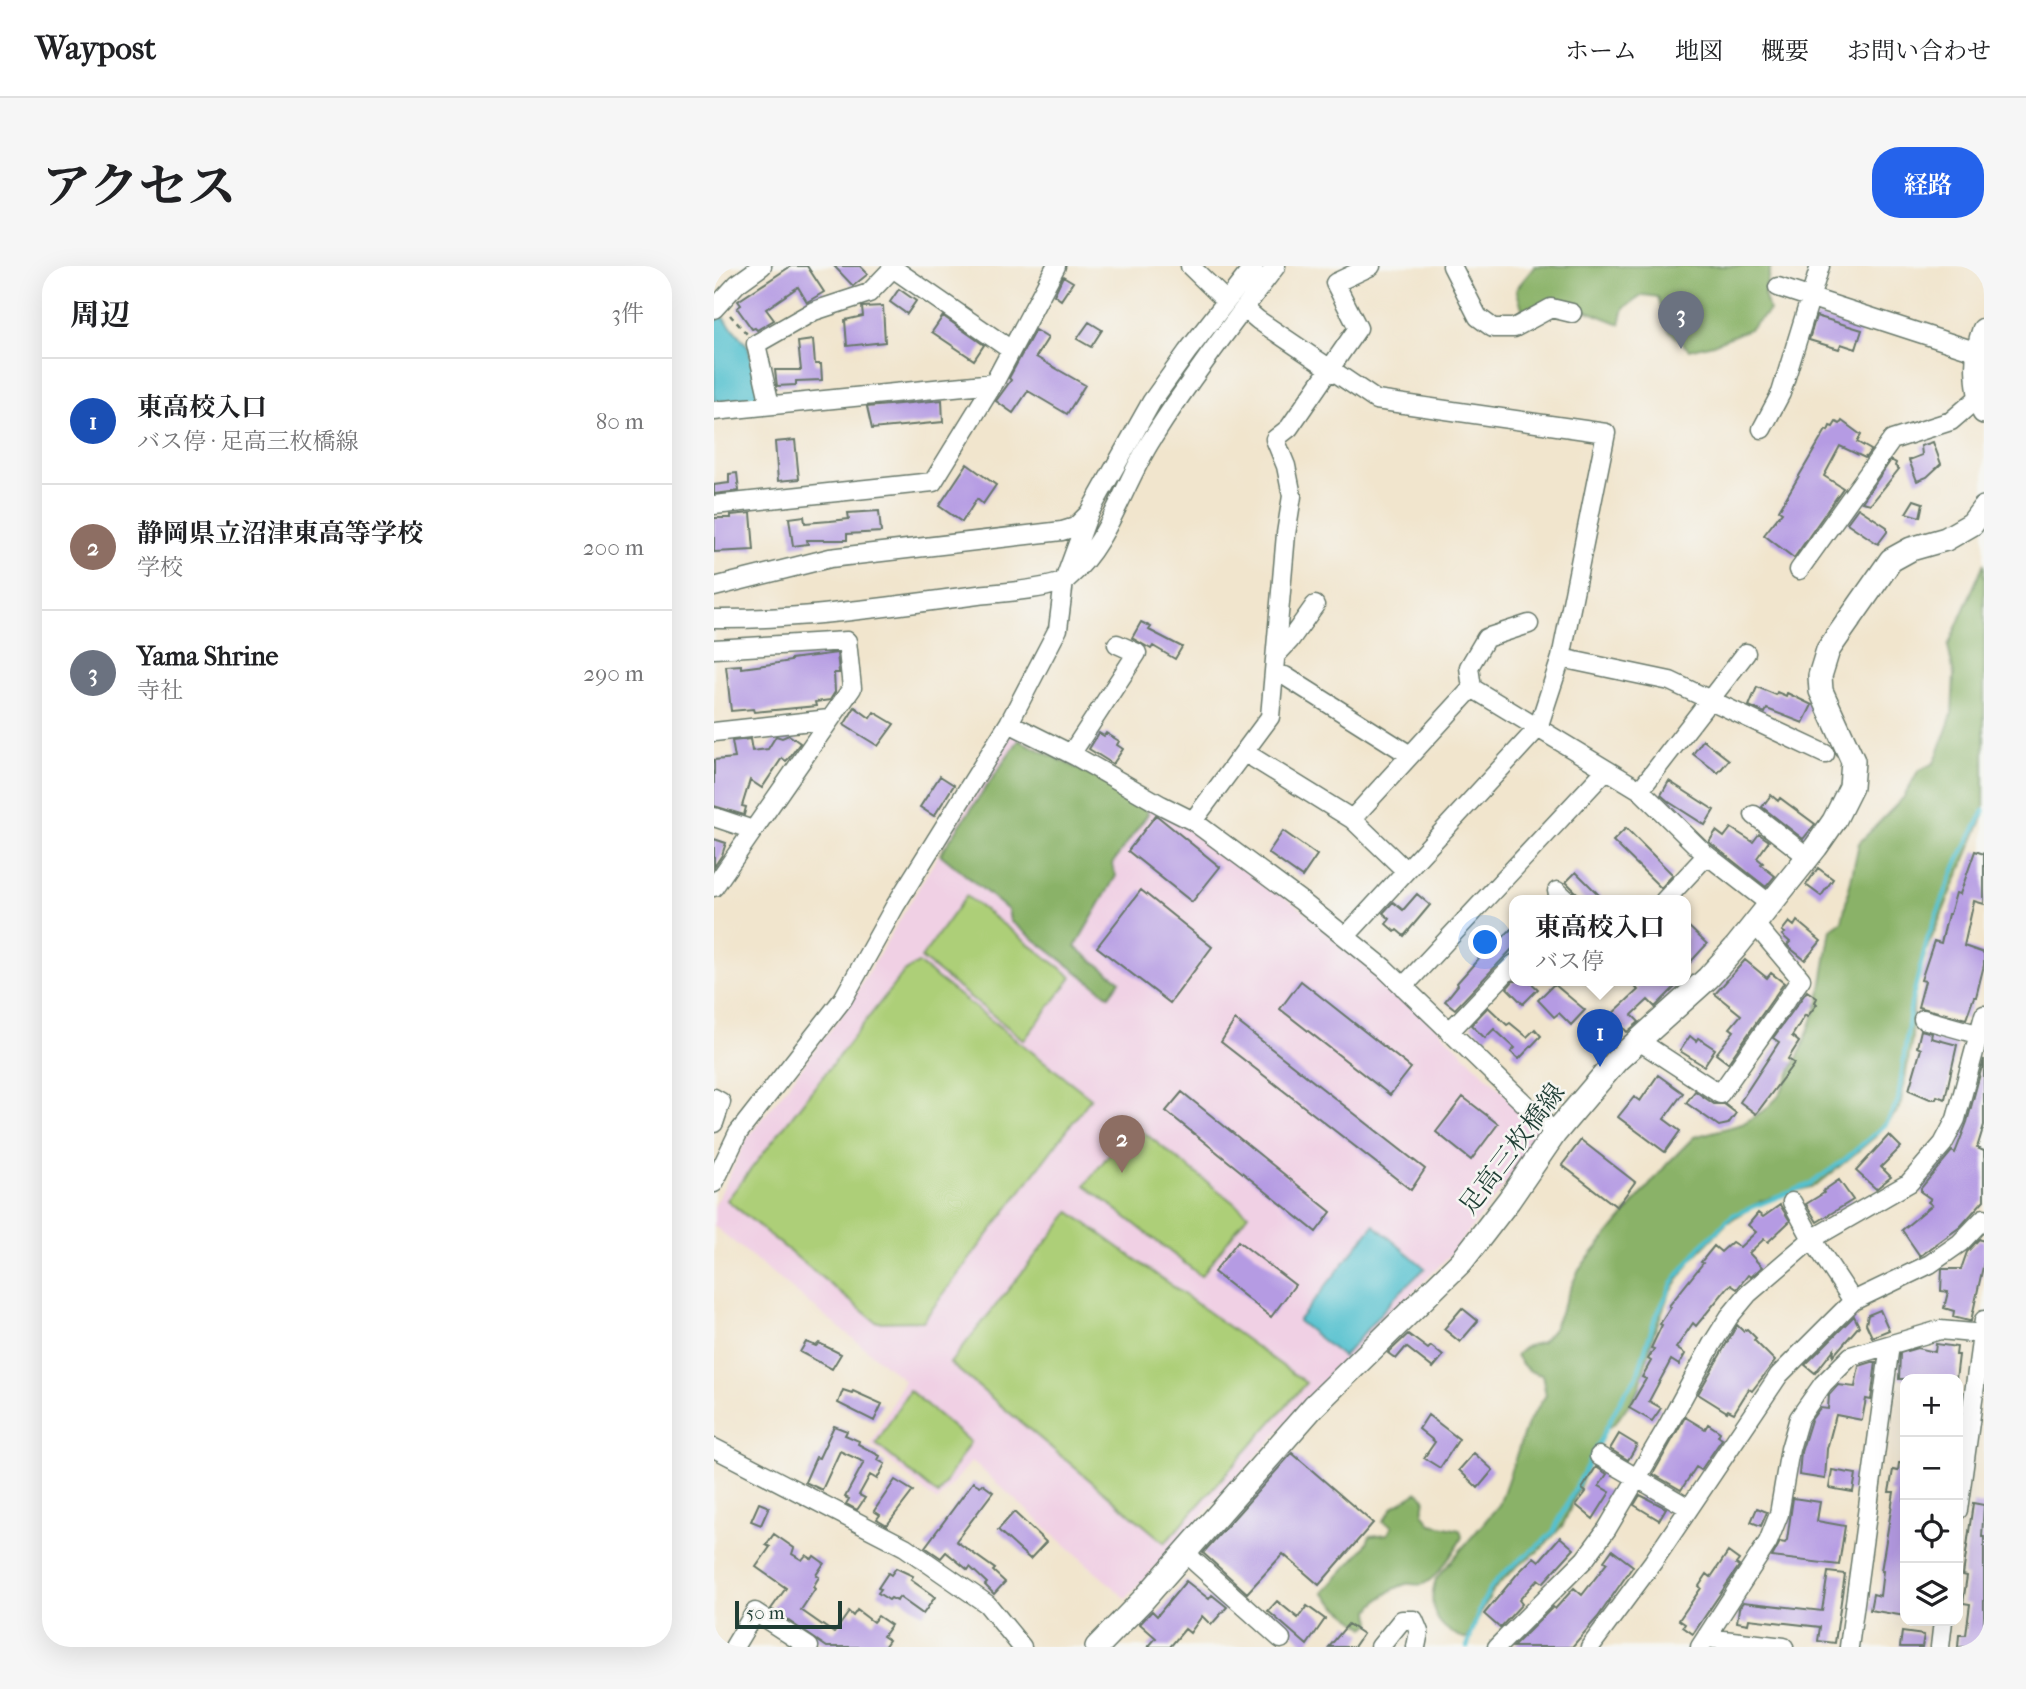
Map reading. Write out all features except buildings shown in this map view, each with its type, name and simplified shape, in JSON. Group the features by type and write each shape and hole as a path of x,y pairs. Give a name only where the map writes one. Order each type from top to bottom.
{"main road":[{"path":"1981,341 1977,369 1982,404"},
{"name":"足高三枚橋線","path":"1097,1647 1143,1600 1314,1406 1462,1261 1509,1200 1555,1133 1617,1060 1708,978 1808,857 1845,802 1853,774 1853,761 1821,691 1820,676 1828,650 1891,560 1911,549 1946,539 1972,524 1984,508"}],"street":[{"path":"717,305 737,284 762,266"},
{"path":"714,505 933,482 994,383 1056,266"},
{"path":"1190,266 1226,301"},
{"path":"714,1183 738,1133 843,999 895,906 1009,723 1058,629 1065,581 1089,513 1153,401 1254,266"},
{"path":"714,619 742,620 841,612 1032,588 1065,581 1088,556 1150,441 1276,266"},
{"path":"1193,821 1270,717 1286,534 1292,496 1286,466 1275,439 1289,428 1358,328 1335,283 1371,266"},
{"path":"1452,266 1478,317 1493,328 1514,328 1551,308 1572,313"},
{"path":"1762,429 1781,393 1820,266"},
{"path":"770,405 755,344 814,312 869,293 892,269 1011,350"},
{"path":"1779,287 1810,298 1981,341"},
{"path":"1244,308 1376,400 1606,433 1561,658 1538,728 1346,936"},
{"path":"714,411 994,383"},
{"path":"1800,570 1892,440 1951,421 1982,404"},
{"path":"714,587 830,558 1062,531 1074,527 1089,513"},
{"path":"1276,655 1315,605"},
{"path":"1472,688 1469,667 1486,638 1529,624"},
{"path":"714,649 847,641 852,688 714,887"},
{"path":"1071,754 1137,653 1116,644"},
{"path":"1640,790 1746,653"},
{"path":"1561,658 1670,681 1825,754"},
{"path":"1274,676 1285,676 1410,755"},
{"path":"1472,688 1640,790 1707,855 1770,904"},
{"path":"1352,819 1472,688"},
{"path":"714,732 829,719"},
{"path":"1009,723 1193,821 1301,901 1384,968 1555,1133"},
{"path":"1244,752 1352,819 1406,871"},
{"path":"1403,986 1606,770"},
{"path":"1754,816 1808,857"},
{"path":"714,817 753,830"},
{"path":"1670,895 1707,855"},
{"path":"1639,1041 1720,1094 1801,979 1754,923"},
{"path":"1449,1032 1509,969"},
{"path":"1497,1647 1585,1559 1667,1427 1696,1370 1729,1317 1748,1294 1812,1239 1898,1192 1943,1144 1956,1119 1981,1036 1984,1015"},
{"path":"1923,1020 1981,1036"},
{"path":"714,1098 721,1102 714,1123"},
{"path":"1792,1202 1812,1239 1853,1301"},
{"path":"1590,1647 1653,1562 1779,1375 1853,1301 1930,1264 1960,1243 1984,1218"},
{"path":"1784,1647 1703,1643 1768,1542 1779,1514 1790,1449 1799,1418 1823,1384 1851,1356 1940,1330 1983,1330 1959,1500"},
{"path":"1849,1647 1890,1345"},
{"path":"714,1448 905,1547 987,1604 1022,1647"},
{"path":"1599,1456 1689,1508"},
{"path":"1184,1552 1281,1639"},
{"path":"734,1647 755,1612 809,1647"},
{"path":"1380,1647 1402,1620 1414,1619 1419,1632 1416,1647"},
{"path":"1940,1647 1943,1626"}],"path":[{"path":"717,305 755,344"}],"shaded area":[{"path":"1011,733 1187,826 1301,909 1381,973 1545,1133 1452,1253 1314,1393 1126,1599 972,1461 937,1502 871,1445 904,1380 714,1226 714,1207 747,1139 846,1010"}],"green space":[{"path":"1535,266 1771,266 1764,294 1769,311 1750,329 1713,344 1689,350 1666,327 1658,297 1643,295 1624,308 1620,324 1572,305 1523,311 1516,289"},
{"path":"1984,563 1984,815 1929,944 1914,988 1912,1039 1900,1108 1876,1136 1817,1185 1761,1201 1727,1223 1692,1259 1669,1294 1654,1333 1639,1390 1616,1422 1603,1432 1563,1525 1540,1550 1516,1567 1494,1589 1467,1639 1457,1635 1436,1617 1432,1600 1436,1579 1499,1505 1527,1424 1546,1395 1542,1375 1526,1368 1516,1355 1525,1347 1542,1342 1553,1329 1579,1269 1668,1163 1694,1137 1742,1124 1766,1109 1779,1096 1801,1050 1819,1001 1831,929 1842,921 1859,843 1904,797 1918,771 1934,763 1938,754 1952,714 1954,675 1948,646"},
{"path":"1019,740 1138,798 1148,814 1112,864 1116,876 1075,947 1120,981 1109,996 1010,921 1008,910 940,854"},
{"path":"966,896 1072,977 1024,1040 921,958"},
{"path":"918,963 1091,1098 923,1321 876,1322 727,1200 903,973"},
{"path":"1133,1124 1248,1214 1201,1276 1085,1185"},
{"path":"1070,1212 1306,1383 1165,1543 950,1363"},
{"path":"909,1390 970,1442 938,1495 876,1444"},
{"path":"1418,1492 1425,1498 1423,1513 1431,1524 1460,1530 1462,1537 1434,1577 1421,1585 1401,1586 1377,1602 1370,1610 1371,1623 1365,1628 1323,1593 1364,1548 1370,1536 1388,1534 1392,1526 1383,1521 1394,1506"}],"water":[{"path":"721,315 748,346 761,398 714,402 714,324"},
{"path":"1374,1225 1425,1268 1393,1299 1343,1357 1298,1321"}],"waterway":[{"path":"1467,1647 1480,1608 1490,1589 1553,1532 1621,1399 1637,1376 1654,1321 1673,1282 1700,1247 1733,1215 1810,1184 1844,1160 1886,1124 1898,1101 1911,1004 1928,937 1956,865 1984,811"}],"place":[{"name":"Yama Shrine","path":"1681,349"},
{"name":"東高校入口","path":"1600,1067"},
{"name":"静岡県立沼津東高等学校","path":"1122,1173"}]}
